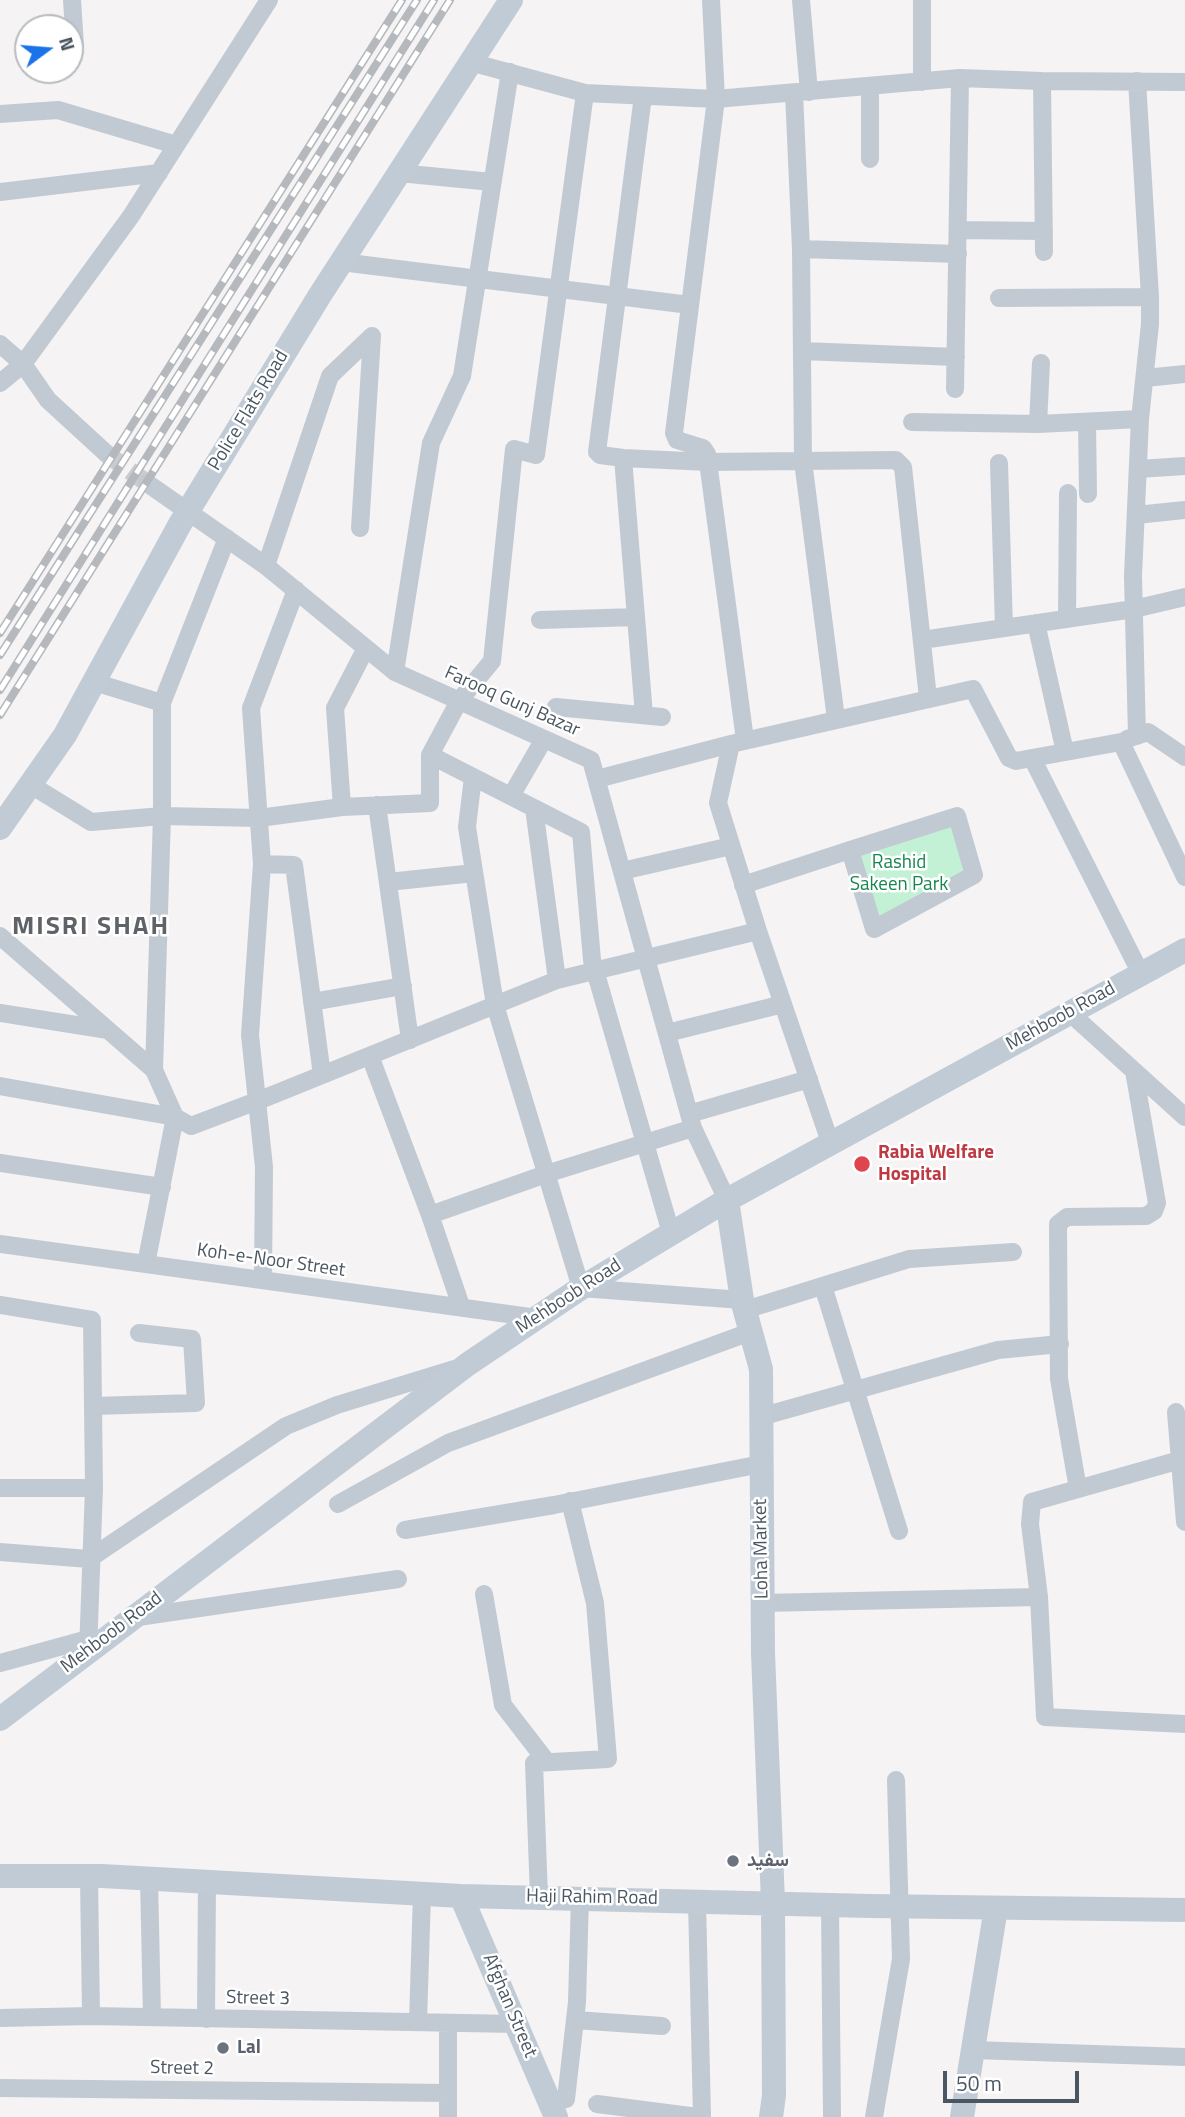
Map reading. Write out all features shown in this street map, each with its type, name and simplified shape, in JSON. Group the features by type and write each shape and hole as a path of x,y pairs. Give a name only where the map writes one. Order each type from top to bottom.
{"street":[{"path":"0,383 23,365 131,216 269,0"},
{"name":"Police Flats Road","path":"0,828 65,736 187,512 341,262 511,0"},
{"path":"711,0 716,99 675,437 706,450 708,463 738,742 718,803 758,931 831,1142"},
{"path":"801,0 803,461 836,719"},
{"path":"922,0 922,82"},
{"path":"471,62 585,93 716,99 960,78 1185,82"},
{"path":"395,672 431,443 462,376 510,72"},
{"path":"956,389 960,78"},
{"path":"1042,81 1044,251"},
{"path":"1137,81 1150,324 1140,419 1129,739 1185,877"},
{"path":"870,86 870,159"},
{"path":"31,785 91,822 162,816 258,818 342,807 430,803 430,755 459,701 492,662 514,449 536,455 585,93"},
{"path":"643,96 597,449 600,455 623,458 708,463 896,460 903,467 928,698"},
{"path":"0,114 58,110 176,145"},
{"path":"0,192 159,173"},
{"path":"399,173 492,182"},
{"path":"958,230 1044,231"},
{"path":"801,249 958,254"},
{"path":"341,262 690,305"},
{"path":"999,298 1150,297"},
{"path":"266,566 330,376 372,336 360,528"},
{"path":"0,344 23,365 48,400 108,456"},
{"path":"802,351 956,357"},
{"path":"1038,424 1041,363"},
{"path":"1145,377 1185,374"},
{"path":"912,422 1038,424 1140,419"},
{"path":"1087,422 1088,494"},
{"path":"556,707 653,716 636,617 623,458"},
{"path":"999,463 1004,628"},
{"path":"1138,469 1185,466"},
{"name":"Farooq Gunj Bazar","path":"147,483 266,566 395,672 591,760 691,1121 727,1200"},
{"path":"1067,619 1068,493"},
{"path":"1136,515 1185,510"},
{"path":"154,1070 162,816 162,703 227,538"},
{"path":"263,1280 264,1167 250,1035 262,864 251,708 296,590"},
{"path":"922,640 1134,609 1185,597"},
{"path":"540,620 636,617"},
{"path":"1037,624 1066,752"},
{"path":"342,807 335,708 365,649"},
{"path":"94,682 162,703"},
{"path":"597,779 738,742 973,689 1009,758 1016,761 1129,739 1148,732 1185,757"},
{"path":"511,796 544,739"},
{"path":"430,755 581,832 592,960 671,1233"},
{"path":"1032,758 1141,974"},
{"path":"473,777 467,827 495,1005 581,1288 745,1314"},
{"path":"377,806 410,1040"},
{"path":"534,808 557,980"},
{"path":"743,885 850,850 957,816 974,875 874,929 850,850"},
{"path":"622,871 731,846"},
{"path":"262,864 294,865 322,1075"},
{"path":"388,881 474,873"},
{"path":"0,1086 175,1117 191,1126 557,980 758,931"},
{"path":"0,936 154,1070 175,1117 146,1264"},
{"name":"Mehboob Road","path":"0,1718 88,1645 133,1618 468,1364 581,1288 727,1200 1185,950"},
{"path":"312,1002 403,986"},
{"path":"667,1033 783,1004"},
{"path":"0,1013 108,1030"},
{"path":"1069,1013 1185,1117"},
{"path":"370,1056 461,1306"},
{"path":"1078,1489 1059,1379 1058,1224 1061,1219 1067,1217 1146,1216 1154,1211 1157,1203 1134,1071"},
{"path":"430,1215 645,1143 691,1121 808,1079"},
{"path":"0,1163 162,1187"},
{"name":"Loha Market","path":"727,1200 745,1314 761,1368 762,1604 773,1902 774,2095 771,2117"},
{"name":"Koh-e-Noor Street","path":"0,1244 537,1318"},
{"path":"338,1504 448,1443 745,1314 909,1259 1013,1252"},
{"path":"823,1286 899,1531"},
{"path":"0,1304 92,1320 94,1488 89,1559 88,1645 0,1663"},
{"path":"93,1406 196,1403 192,1339 139,1333"},
{"path":"760,1417 998,1350 1060,1344"},
{"path":"0,1552 89,1559 286,1426 337,1405 468,1364"},
{"path":"1176,1412 1185,1522"},
{"path":"1180,1460 1032,1502 1030,1524 1039,1597 1045,1717 1185,1724"},
{"path":"405,1530 570,1502 761,1464"},
{"path":"0,1488 94,1488"},
{"path":"539,1897 534,1763 608,1759 595,1604 570,1502"},
{"path":"133,1618 398,1579"},
{"path":"484,1594 503,1705 547,1762"},
{"path":"762,1604 1039,1597"},
{"path":"874,2117 901,1959 896,1780"},
{"name":"Haji Rahim Road","path":"0,1876 149,1878 461,1896 1185,1910"},
{"path":"89,1876 91,2016"},
{"path":"149,1878 152,2017"},
{"path":"206,2019 207,1882"},
{"path":"418,2022 422,1894"},
{"name":"Afghan Street","path":"461,1896 553,2110"},
{"path":"553,2110 566,2099 575,2020 580,1898"},
{"path":"597,2104 700,2117 697,1901"},
{"path":"830,1904 832,2117"},
{"path":"962,2117 996,1908"},
{"name":"Street 3","path":"0,2018 91,2016 516,2024"},
{"path":"575,2020 662,2026"},
{"path":"448,2023 448,2117"},
{"path":"973,2050 1185,2057"},
{"name":"Street 2","path":"0,2088 448,2093"}],"green space":[{"name":"Rashid Sakeen Park","path":"957,816 974,875 874,929 850,850"}],"tunnel":[{"path":"108,455 147,483"}],"railway":[{"path":"0,633 402,0"},
{"path":"0,655 417,0"},
{"path":"0,690 434,0"},
{"path":"0,715 450,0"}],"place":[{"name":"Rabia Welfare Hospital","path":"862,1164"},
{"name":"سفید","path":"733,1861"},
{"name":"Lal","path":"223,2048"}],"district":[{"name":"MISRI SHAH","path":"91,928"}]}
